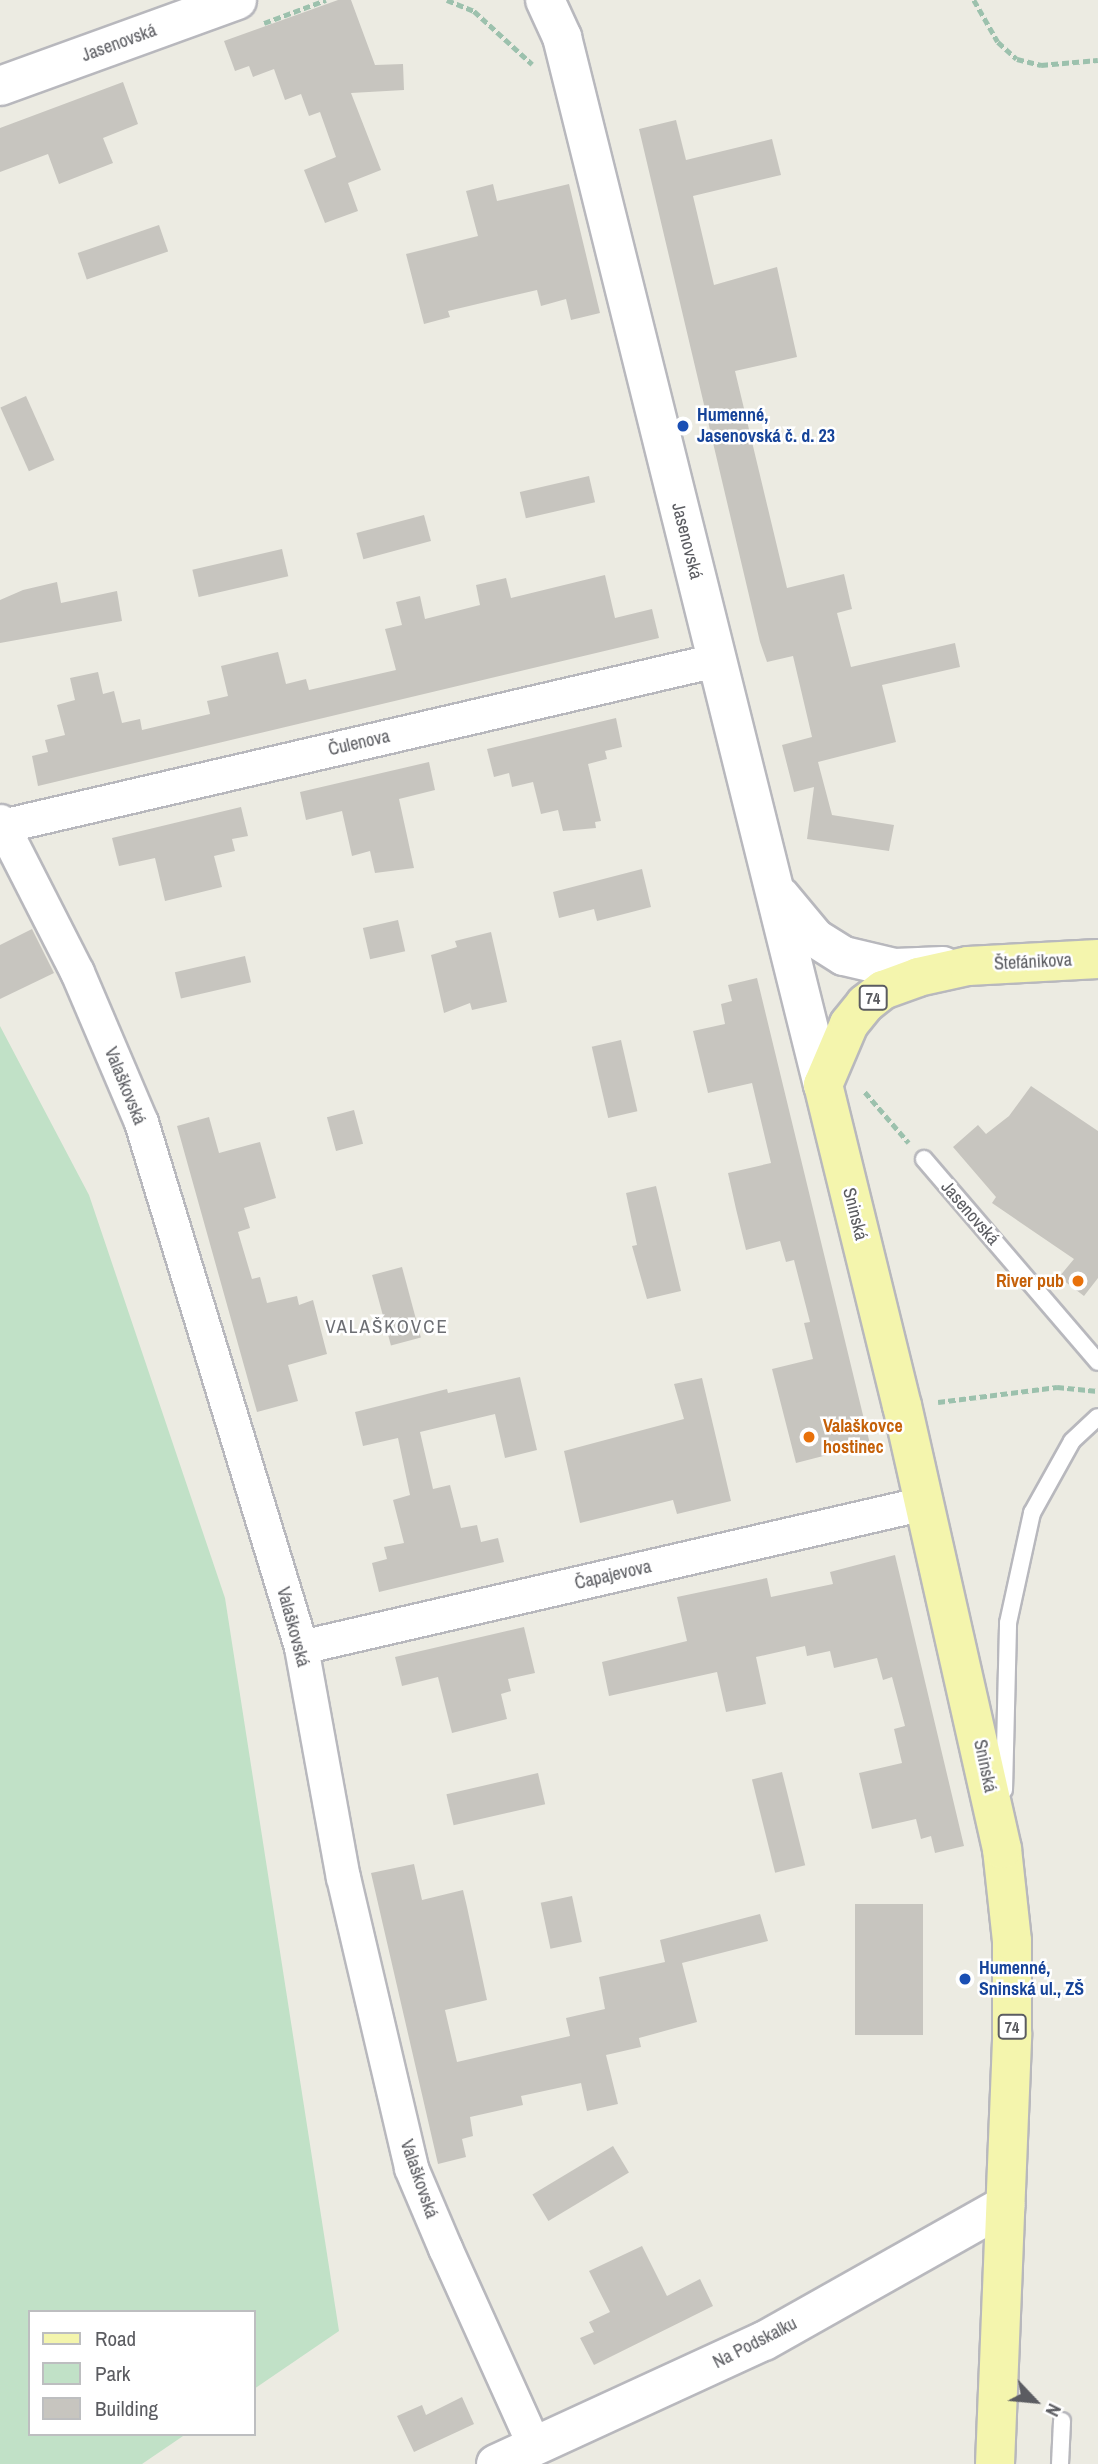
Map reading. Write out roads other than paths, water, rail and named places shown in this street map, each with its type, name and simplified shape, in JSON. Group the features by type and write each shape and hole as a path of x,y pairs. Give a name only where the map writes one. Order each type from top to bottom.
{"main road":[{"name":"Štefánikova","path":"968,966 1085,959"},
{"name":"74","path":"823,1085 837,1046 865,1004 883,990 918,977 968,966"},
{"name":"Sninská","path":"823,1085 924,1503 1002,1849 1012,1941 1002,2368 995,2464"}],"street":[{"name":"Jasenovská","path":"0,86 237,0"},
{"name":"Jasenovská","path":"545,0 562,37 823,1085"},
{"name":"Čulenova","path":"1,824 716,660"},
{"name":"Valaškovská","path":"1,824 77,972 141,1122 301,1647 343,1877 411,2168 450,2261 535,2447"},
{"path":"775,889 807,930 844,956 895,968 968,966"},
{"name":"Čapajevova","path":"301,1647 924,1503"},
{"name":"Na Podskalku","path":"496,2464 764,2341 1005,2205"}],"lane":[{"name":"Jasenovská","path":"924,1159 1098,1362"},
{"path":"1002,1849 1008,1623 1032,1513 1072,1441 1098,1417"},
{"path":"1060,2464 1062,2421"}],"place":[{"name":"Humenné, Jasenovská č. d. 23","path":"683,426"},
{"name":"River pub","path":"1078,1281"},
{"name":"Valaškovce hostinec","path":"809,1437"},
{"name":"Humenné, Sninská ul., ZŠ","path":"965,1979"}],"district":[{"name":"VALAŠKOVCE","path":"387,1327"}]}
